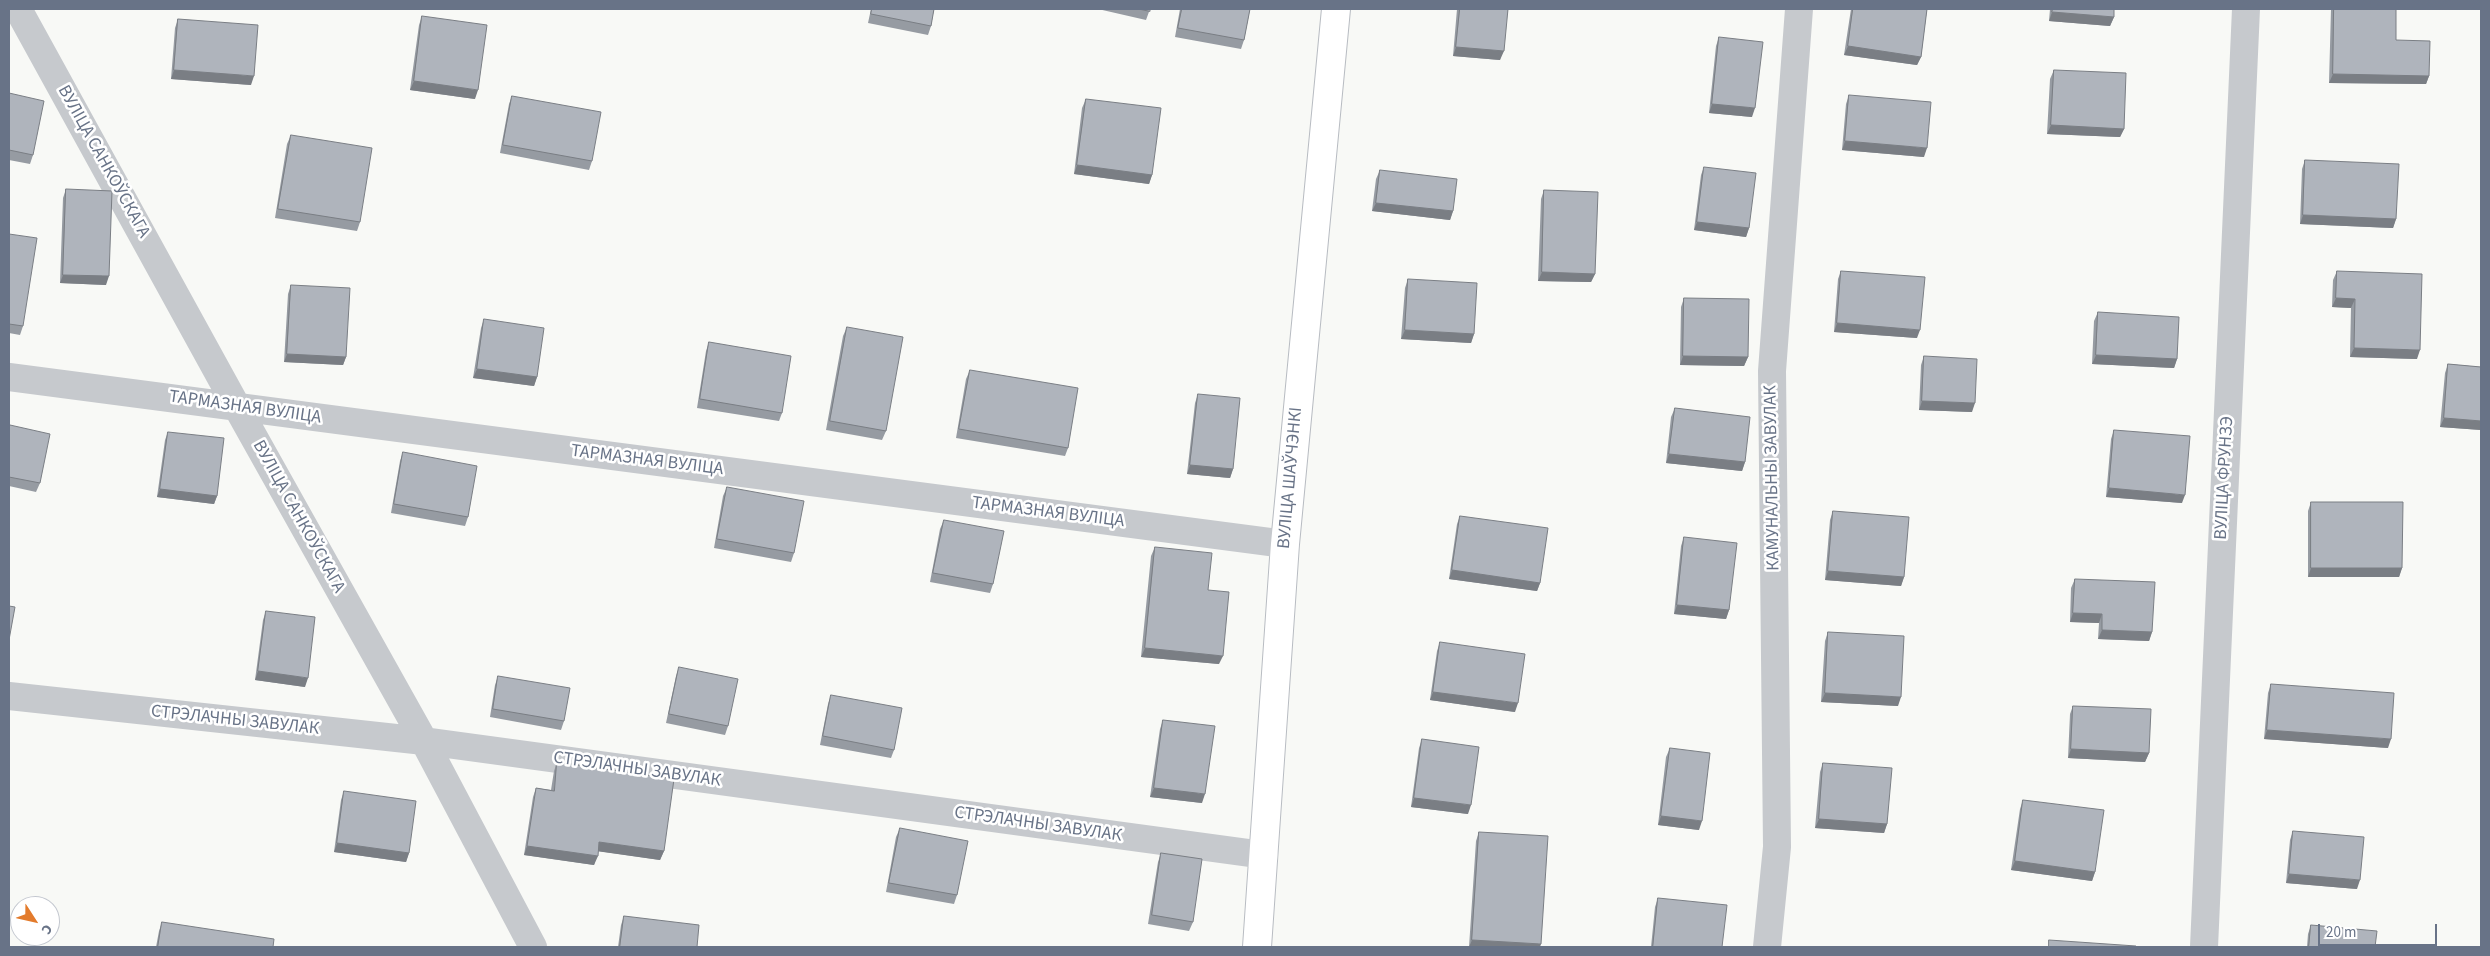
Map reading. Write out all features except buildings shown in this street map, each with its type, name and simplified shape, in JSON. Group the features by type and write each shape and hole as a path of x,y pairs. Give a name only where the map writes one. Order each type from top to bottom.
{"main road":[{"name":"ВУЛІЦА ШАЎЧЭНКІ","path":"1257,947 1285,544 1336,9"}],"street":[{"name":"ВУЛІЦА САНКОЎСКАГА","path":"18,9 237,407 424,741 533,947"},
{"name":"КАМУНАЛЬНЫ ЗАВУЛАК","path":"1767,947 1777,847 1772,371 1799,9"},
{"name":"ВУЛІЦА ФРУНЗЭ","path":"2204,947 2246,9"},
{"name":"ТАРМАЗНАЯ ВУЛІЦА","path":"9,377 1285,544"},
{"name":"СТРЭЛАЧНЫ ЗАВУЛАК","path":"9,696 424,741 1264,855"}]}
